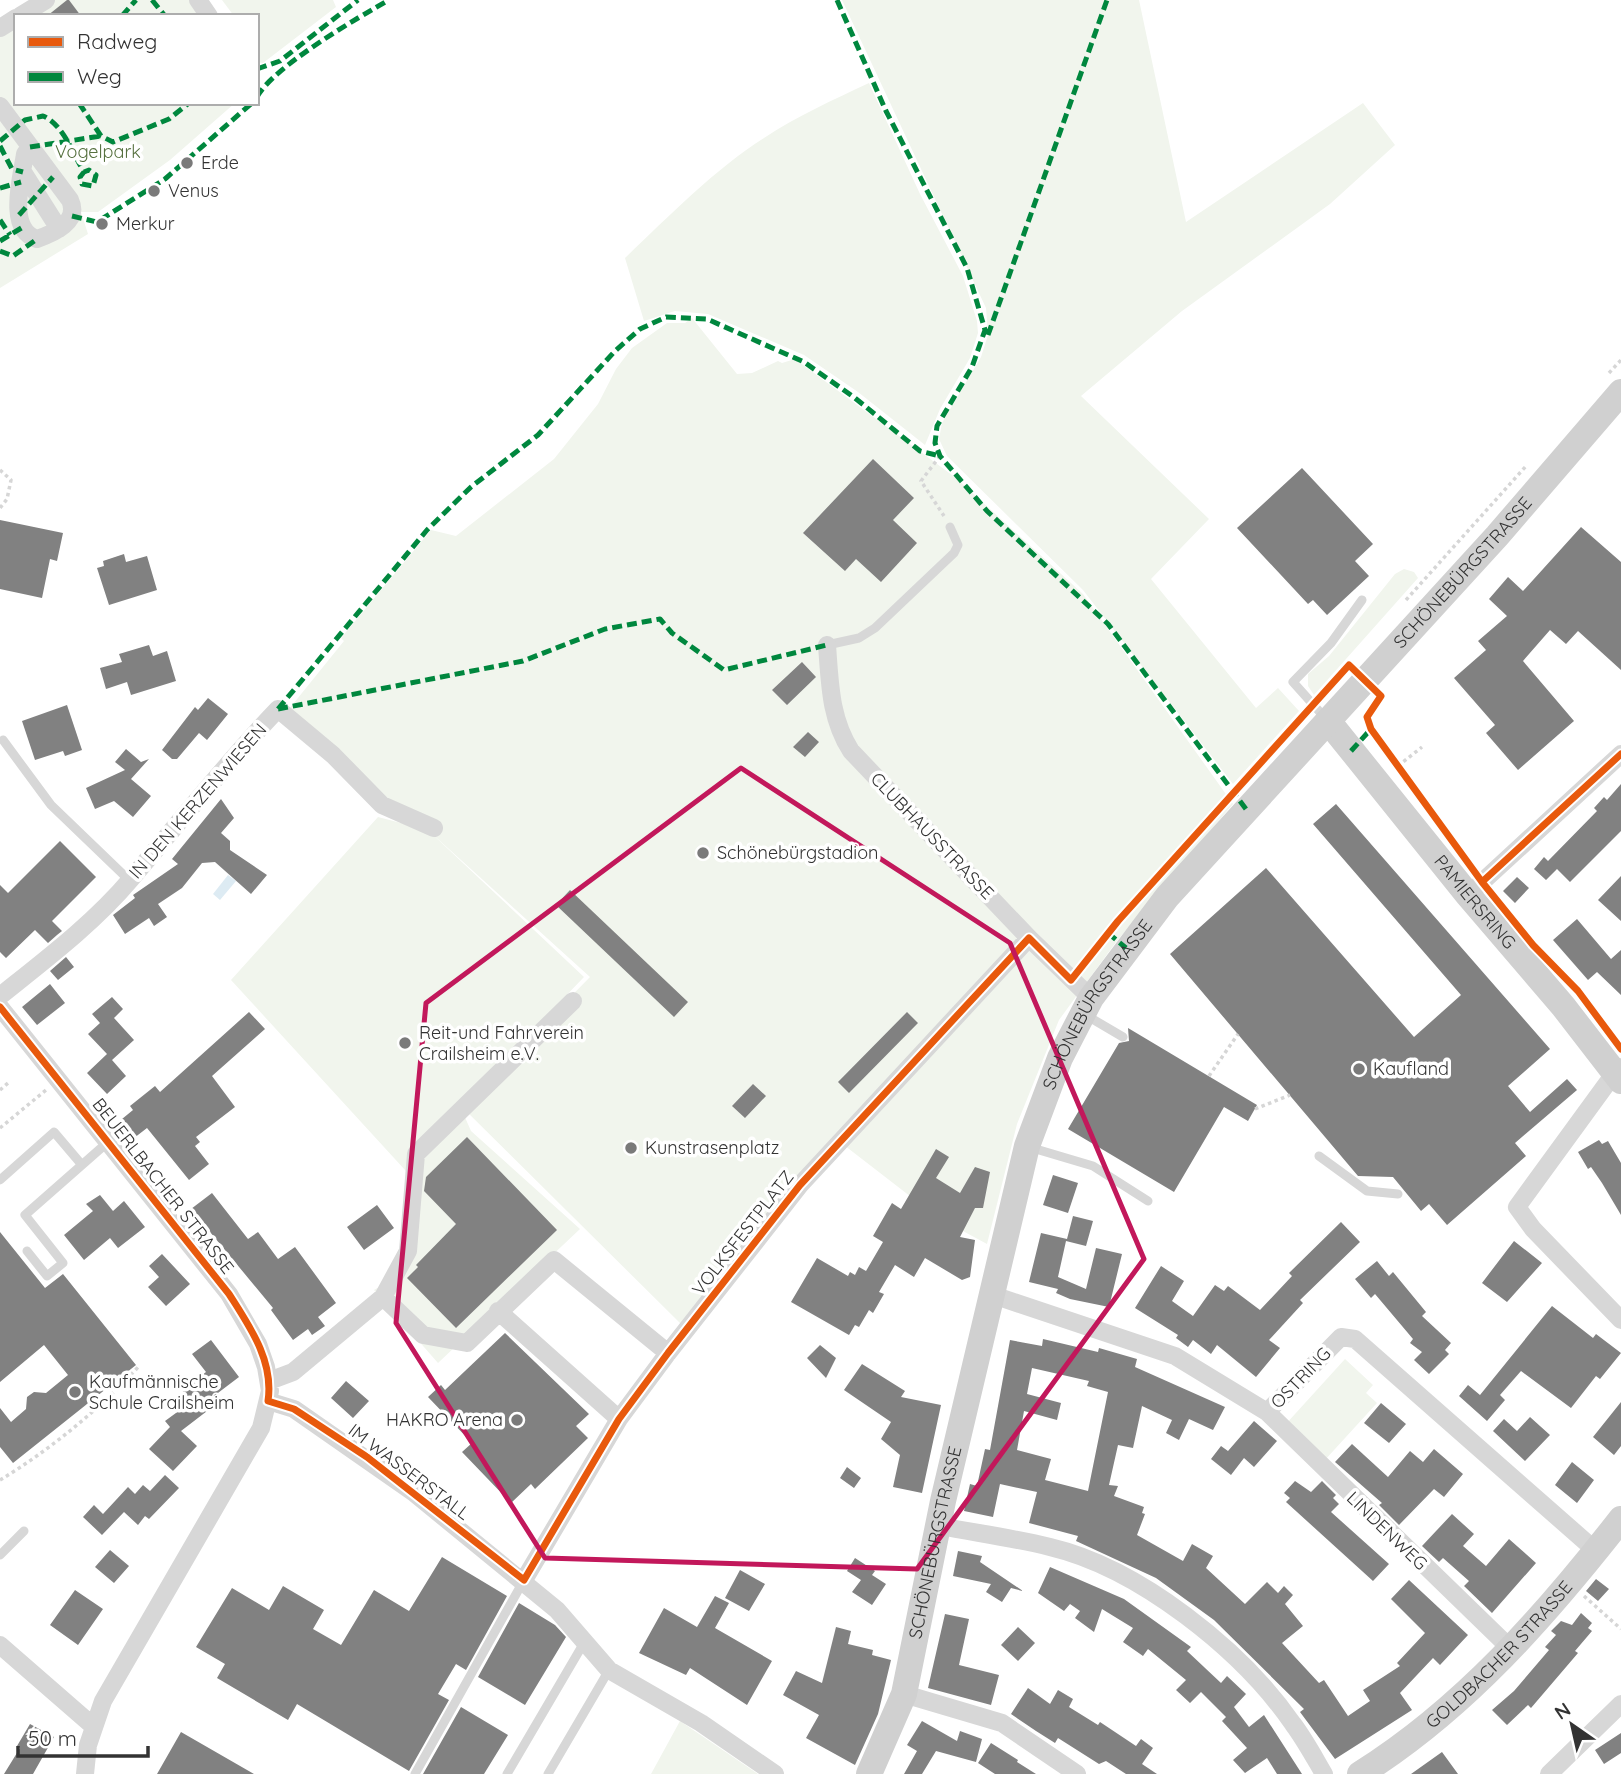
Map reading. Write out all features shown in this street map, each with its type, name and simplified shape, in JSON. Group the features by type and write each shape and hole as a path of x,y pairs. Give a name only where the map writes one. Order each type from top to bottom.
{"main road":[{"name":"SCHÖNEBÜRGSTRASSE","path":"869,1774 904,1693 990,1294 1027,1146 1060,1058 1087,1006 1167,897 1497,536 1612,386"},
{"name":"PAMIERSRING","path":"1328,721 1468,895 1619,1072"},
{"name":"GOLDBACHER STRASSE","path":"1360,1774 1395,1752 1459,1701 1570,1583 1621,1519"}],"street":[{"path":"23,14 46,0"},
{"path":"0,106 30,147 72,205 72,216 59,229 37,239 33,239 23,227 18,204 25,154 30,147"},
{"path":"23,172 59,229"},
{"name":"CLUBHAUSSTRASSE","path":"827,645 832,710 840,734 851,751 1029,938 1087,1006"},
{"name":"IN DEN KERZENWIESEN","path":"0,996 50,956 130,881 230,759 278,709 333,755 382,805 434,828"},
{"path":"1468,895 1621,754"},
{"name":"VOLKSFESTPLATZ","path":"524,1580 619,1419 800,1185 1029,938"},
{"path":"269,1381 293,1372 383,1297 408,1251 416,1154 573,1001"},
{"name":"BEUERLBACHER STRASSE","path":"0,1007 229,1294 258,1344 269,1381 268,1401 249,1453 116,1678 93,1726 85,1774"},
{"path":"1619,1072 1517,1207 1533,1229 1621,1320"},
{"path":"383,1297 423,1335 467,1343 554,1260 668,1353"},
{"name":"OSTRING","path":"990,1294 1175,1356 1267,1412 1341,1337 1355,1339 1596,1551"},
{"path":"498,1311 619,1419"},
{"name":"IM WASSERSTALL","path":"268,1401 294,1409 367,1457 524,1580 585,1639 595,1656 609,1670"},
{"name":"LINDENWEG","path":"1267,1412 1510,1648"},
{"path":"940,1526 1052,1547 1105,1566 1172,1606 1253,1676 1293,1722 1324,1774"},
{"path":"0,1645 93,1726"},
{"path":"609,1670 701,1723 775,1774"},
{"path":"904,1693 1002,1723 1077,1774"},
{"path":"1549,1774 1621,1704"}],"lane":[{"path":"827,645 859,638 875,628 954,553 958,545 950,527"},
{"path":"1328,721 1293,682 1331,643 1362,600"},
{"path":"3,740 51,804 130,881"},
{"path":"1087,1006 1122,1037"},
{"path":"0,1180 54,1132 82,1165"},
{"path":"27,1251 47,1276 63,1263 25,1215 108,1142"},
{"path":"1027,1146 1093,1166 1148,1201"},
{"path":"1319,1156 1367,1191 1398,1194"},
{"path":"0,1555 24,1531"},
{"name":"VOLKSFESTPLATZ","path":"415,1774 524,1580"},
{"path":"507,1774 585,1639"},
{"path":"548,1774 609,1670"}],"path":[{"path":"1612,386 1621,360"},
{"path":"940,456 921,481 942,514"},
{"path":"1400,608 1528,464"},
{"path":"0,470 10,480 7,499 0,508"},
{"path":"1398,766 1422,747"},
{"path":"1209,1076 1238,1034"},
{"path":"0,1128 58,1080"},
{"path":"0,1090 8,1083"},
{"path":"1255,1109 1290,1095"},
{"path":"0,1480 22,1467 111,1394 140,1365"},
{"path":"1570,1583 1621,1629"}],"highlighted area":[{"path":"741,768 1010,943 1144,1259 917,1569 545,1558 396,1323 426,1003"}],"green space":[{"path":"52,0 193,0 203,14 29,14"},
{"path":"222,0 333,0 336,7 263,63 259,62 259,14 232,14"},
{"path":"842,0 1139,0 1186,222 1363,103 1395,145 1330,204 1182,311 1081,396 1209,519 1151,579 1256,708 1278,688 1299,711 1233,784 1083,590 947,456 939,439 942,423 981,357 988,335 986,308"},
{"name":"Vogelpark","path":"14,23 14,105 233,105 170,160 98,212 81,212 88,234 0,288 0,32"},
{"path":"869,83 920,194 963,276 977,321 978,333 970,358 940,409 925,445 858,392 804,355 708,314 675,311 644,321 625,258 692,195 746,150 802,115"},
{"name":"Schönebürgstadion","path":"692,318 737,374 752,373 778,361 782,363 795,359 956,478 1083,594 1233,804 1116,942 1059,1020 1017,1124 987,1244 937,1217 840,1142 681,1324 462,1107 590,977 429,831 584,977 460,1106 471,1131 580,1229 438,1363 374,1290 394,1278 416,1182 231,980 378,817 424,829 378,813 289,709 344,641 341,638 431,530 456,536 554,459 598,404 616,369 632,348 667,323 685,323"},
{"path":"1404,569 1414,572 1418,578 1314,695 1308,686 1308,674 1329,656 1395,574"},
{"path":"1345,1359 1373,1385 1366,1393 1377,1403 1324,1461 1285,1425"},
{"path":"680,1721 758,1774 651,1774"}],"shaded area":[{"path":"228,875 236,881 220,900 213,894"}],"building":[{"path":"67,0 80,14 50,14"},
{"path":"873,459 914,498 893,520 917,543 881,582 856,559 845,571 803,533"},
{"path":"1302,468 1373,544 1355,561 1369,576 1327,615 1313,600 1308,604 1237,528"},
{"path":"0,520 63,533 57,561 50,559 42,598 0,589"},
{"path":"1581,527 1621,562 1621,670 1578,631 1566,644 1550,630 1523,661 1574,721 1518,770 1486,733 1495,725 1454,678 1486,650 1478,641 1507,616 1489,599 1508,577 1523,591"},
{"path":"124,554 126,562 147,556 157,590 109,605 97,568 104,566 103,561"},
{"path":"149,645 153,656 167,651 176,681 131,695 127,682 106,689 100,668 122,662 119,654"},
{"path":"802,662 816,677 787,705 772,690"},
{"path":"208,698 228,714 207,740 199,733 177,759 172,759 162,750 195,707 198,710"},
{"path":"67,705 82,750 65,756 63,751 35,760 22,721"},
{"path":"808,732 819,742 805,757 793,747"},
{"path":"126,749 141,762 149,759 131,779 151,796 133,817 114,801 95,809 86,788 125,770 115,762"},
{"path":"1621,784 1621,831 1570,882 1557,869 1546,880 1534,869 1544,857 1548,861 1597,811 1594,808 1604,797 1607,800"},
{"path":"221,799 234,818 221,833 230,841 230,850 267,875 251,894 215,862 202,863 182,888 158,904 167,917 154,926 149,918 125,934 113,915 135,898 133,895 178,864 172,859"},
{"name":"Kaufland","path":"1336,804 1550,1049 1508,1086 1530,1112 1567,1079 1577,1090 1515,1143 1526,1156 1447,1225 1429,1204 1421,1211 1393,1177 1358,1176 1170,954 1266,868 1414,1037 1461,995 1313,824"},
{"path":"60,841 96,877 52,921 62,931 48,943 35,930 6,958 0,952 0,885 8,893"},
{"path":"1621,876 1621,921 1598,900"},
{"path":"1517,877 1529,888 1515,903 1503,891"},
{"path":"570,890 688,1002 674,1017 556,905"},
{"path":"1577,919 1611,959 1621,950 1621,995 1597,972 1588,980 1553,940"},
{"path":"66,957 74,967 58,980 50,971"},
{"path":"50,984 65,1003 37,1025 22,1007"},
{"path":"112,997 123,1009 114,1018 134,1040 112,1060 126,1076 107,1094 87,1073 107,1054 88,1034 100,1023 92,1014"},
{"path":"249,1012 265,1029 212,1076 235,1107 196,1137 200,1142 195,1146 209,1164 189,1180 147,1128 125,1145 111,1128 133,1110 130,1106 155,1086 160,1092"},
{"path":"907,1012 918,1023 849,1093 838,1082"},
{"path":"1128,1028 1257,1105 1248,1121 1224,1107 1174,1192 1068,1129 1119,1043 1129,1041"},
{"path":"753,1084 766,1096 745,1118 732,1106"},
{"path":"467,1137 557,1230 456,1328 407,1278 456,1224 424,1191 426,1177"},
{"path":"1599,1140 1602,1144 1608,1141 1621,1163 1621,1215 1602,1183 1591,1167 1588,1169 1578,1152"},
{"path":"936,1149 949,1157 936,1178 960,1193 975,1167 990,1172 983,1208 975,1208 960,1237 975,1240 970,1277 962,1280 925,1258 914,1277 895,1265 879,1292 884,1294 873,1313 869,1310 859,1327 855,1325 849,1335 791,1302 817,1258 848,1276 850,1272 855,1275 859,1267 866,1271 883,1242 873,1236 892,1203 901,1209"},
{"path":"1053,1175 1078,1183 1068,1213 1043,1205"},
{"path":"212,1193 248,1239 258,1232 278,1259 295,1247 336,1303 318,1317 325,1326 312,1335 308,1329 293,1340 271,1310 273,1308 191,1209"},
{"path":"100,1195 113,1211 124,1201 145,1227 118,1248 110,1238 84,1260 64,1235 93,1211 86,1204"},
{"path":"377,1205 394,1228 364,1250 347,1227"},
{"path":"1073,1216 1093,1221 1086,1246 1066,1241 1058,1277 1086,1289 1096,1248 1122,1254 1109,1307 1070,1299 1056,1293 1058,1289 1029,1282 1041,1233 1067,1239"},
{"path":"1341,1222 1360,1242 1300,1300 1303,1303 1269,1340 1280,1348 1256,1377 1217,1345 1211,1354 1193,1340 1188,1347 1176,1338 1178,1335 1135,1308 1161,1266 1184,1281 1172,1301 1193,1316 1215,1285 1224,1291 1228,1286 1260,1310 1292,1276 1289,1273"},
{"path":"0,1232 45,1288 63,1274 136,1365 13,1463 0,1447 0,1408 11,1422 26,1409 27,1397 34,1392 46,1393 68,1375 44,1345 0,1382"},
{"path":"1514,1241 1542,1263 1507,1302 1482,1283"},
{"path":"162,1254 190,1284 166,1306 148,1287 159,1277 149,1266"},
{"path":"1377,1261 1389,1276 1393,1272 1426,1312 1422,1316 1451,1343 1445,1350 1449,1354 1429,1374 1414,1360 1422,1352 1410,1343 1413,1339 1375,1294 1371,1298 1355,1279"},
{"path":"1552,1306 1593,1338 1596,1334 1621,1353 1600,1379 1596,1376 1571,1408 1521,1371 1500,1395 1505,1400 1487,1421 1459,1396 1468,1385 1480,1395"},
{"name":"HAKRO Arena","path":"505,1333 589,1414 576,1426 588,1438 535,1489 531,1484 511,1503 462,1452 472,1443 428,1397 441,1385 445,1390"},
{"path":"1043,1339 1098,1352 1099,1348 1137,1359 1135,1367 1225,1407 1213,1430 1189,1419 1179,1440 1166,1433 1172,1420 1142,1406 1133,1448 1118,1445 1109,1485 1118,1486 1114,1496 1144,1507 1142,1513 1145,1514 1137,1535 1183,1561 1192,1544 1213,1556 1206,1568 1245,1604 1267,1582 1278,1593 1284,1586 1293,1595 1285,1604 1303,1626 1282,1643 1319,1683 1324,1680 1348,1716 1370,1701 1363,1690 1400,1666 1397,1663 1425,1633 1391,1599 1409,1580 1468,1635 1440,1665 1433,1658 1400,1693 1412,1710 1335,1759 1300,1712 1304,1709 1214,1620 1156,1578 1076,1541 1078,1536 1029,1523 1037,1492 1000,1484 993,1517 964,1511 970,1484 977,1486 985,1449 990,1450 1010,1340 1042,1346","holes":["1032,1368 1089,1381 1087,1386 1108,1392 1088,1491 1045,1480 1051,1459 1017,1450 1024,1411 1057,1420 1061,1403 1027,1394"]},
{"path":"211,1340 239,1377 206,1402 211,1408 181,1431 197,1446 173,1471 149,1449 170,1427 165,1421 191,1402 182,1390 206,1372 192,1354"},
{"path":"820,1345 836,1358 826,1378 807,1358"},
{"path":"862,1364 905,1391 901,1397 941,1405 922,1493 893,1487 900,1455 881,1439 891,1422 844,1390"},
{"path":"346,1381 369,1401 353,1418 331,1398"},
{"path":"1621,1402 1621,1446 1614,1455 1593,1437"},
{"path":"1381,1403 1406,1424 1389,1443 1364,1423"},
{"path":"1530,1417 1550,1435 1525,1461 1493,1431 1504,1419 1517,1431"},
{"path":"1254,1421 1277,1441 1254,1467 1244,1458 1231,1475 1211,1459 1221,1446 1228,1451"},
{"path":"1352,1444 1388,1477 1410,1451 1423,1462 1434,1449 1463,1474 1444,1497 1434,1489 1399,1525 1379,1505 1382,1503 1335,1462"},
{"path":"1572,1462 1594,1480 1577,1503 1555,1485"},
{"path":"847,1467 861,1478 854,1488 840,1478"},
{"path":"165,1475 179,1488 149,1519 145,1516 138,1525 124,1512 102,1535 83,1517 94,1505 103,1514 128,1487 135,1494 143,1485 150,1491"},
{"path":"1295,1481 1311,1492 1322,1481 1336,1495 1333,1498 1339,1504 1331,1512 1389,1564 1373,1581 1286,1502 1290,1498 1284,1493"},
{"path":"1452,1514 1474,1534 1463,1546 1486,1566 1509,1539 1536,1563 1492,1613 1464,1586 1469,1581 1443,1558 1439,1562 1422,1546"},
{"path":"110,1550 129,1566 114,1583 95,1567"},
{"path":"958,1551 982,1556 980,1562 1023,1591 1011,1588 1002,1602 986,1592 991,1584 953,1576"},
{"path":"442,1557 507,1596 466,1670 456,1664 438,1694 449,1700 409,1771 297,1704 288,1720 217,1678 225,1664 196,1647 232,1588 269,1610 283,1586 324,1610 313,1629 341,1645 374,1590 409,1611"},
{"path":"855,1558 875,1571 872,1575 886,1584 872,1605 852,1592 861,1580 847,1571"},
{"path":"1050,1567 1124,1599 1191,1647 1187,1651 1221,1683 1227,1676 1246,1694 1234,1707 1249,1727 1264,1715 1302,1774 1277,1774 1267,1758 1245,1773 1233,1760 1247,1748 1222,1721 1226,1717 1201,1692 1190,1703 1176,1690 1186,1680 1148,1649 1143,1656 1123,1642 1133,1628 1102,1609 1094,1632 1075,1618 1080,1611 1070,1604 1064,1611 1038,1593"},
{"path":"740,1570 765,1584 749,1611 725,1598"},
{"path":"1596,1579 1609,1589 1598,1601 1586,1591"},
{"path":"75,1590 103,1609 78,1645 50,1625"},
{"path":"715,1596 729,1603 715,1628 772,1661 747,1705 690,1668 686,1675 639,1653 664,1608 697,1627"},
{"path":"519,1603 555,1625 566,1637 525,1705 478,1677"},
{"path":"1581,1613 1592,1623 1588,1628 1592,1631 1575,1651 1578,1653 1531,1708 1528,1705 1507,1725 1492,1710 1514,1691 1549,1650 1545,1647 1556,1635 1551,1631 1561,1621 1572,1625"},
{"path":"945,1614 969,1619 959,1665 999,1675 991,1705 928,1688"},
{"path":"836,1627 851,1631 848,1644 873,1650 872,1655 891,1660 878,1714 855,1765 806,1738 819,1715 783,1695 796,1671 822,1683"},
{"path":"1018,1627 1035,1643 1018,1661 1001,1645"},
{"path":"1028,1688 1050,1704 1058,1690 1073,1699 1069,1707 1098,1725 1100,1722 1136,1746 1141,1739 1153,1748 1142,1764 1157,1774 1126,1774 1106,1761 1099,1764 1058,1738 1055,1743 1036,1731 1011,1714"},
{"path":"461,1707 508,1735 484,1774 423,1774"},
{"path":"922,1721 957,1741 960,1731 982,1739 976,1762 936,1751 922,1774 904,1774 917,1751 907,1745"},
{"path":"30,1724 54,1737 33,1774 4,1774 20,1748 17,1746"},
{"path":"181,1732 254,1774 157,1774"},
{"path":"1621,1733 1621,1753 1604,1764 1595,1750"},
{"path":"991,1743 1036,1774 995,1774 978,1763"},
{"path":"1442,1752 1458,1774 1411,1774"}],"marked path":[{"path":"124,14 136,0"},
{"path":"152,0 163,14"},
{"path":"259,68 280,61 358,0"},
{"path":"259,94 297,58 389,0"},
{"path":"837,0 886,111 967,268 985,330 972,367 937,426 935,443 940,456 987,511 1108,624 1246,809"},
{"path":"988,335 1107,0"},
{"path":"80,105 101,136 113,142 169,119 186,105"},
{"path":"72,216 97,222 165,179 250,105"},
{"path":"0,141 25,120 43,116 50,120 67,140 84,172 80,177 82,184 93,186 96,175 89,170 84,172"},
{"path":"30,147 101,136"},
{"path":"0,146 12,169 23,172"},
{"path":"19,215 53,177"},
{"path":"0,188 21,182"},
{"path":"0,220 10,235"},
{"path":"0,241 23,227"},
{"path":"0,251 13,256 37,239"},
{"path":"278,709 427,530 471,487 538,435 615,351 640,329 666,317 707,319 804,362 855,398 920,451 940,456"},
{"path":"278,709 523,661 605,629 660,619 672,633 724,670 827,645"},
{"path":"1351,751 1371,729"},
{"path":"1108,933 1126,948"}],"cycle path":[{"path":"0,1007 229,1294 264,1358 269,1386 268,1401 294,1409 367,1457 524,1580 619,1419 800,1185 1029,938 1071,980 1118,921 1349,665 1381,696 1367,717 1371,729 1482,882 1533,945 1578,991 1621,1049"},
{"path":"1482,882 1621,754"}],"place":[{"name":"Erde","path":"187,163"},
{"name":"Venus","path":"154,191"},
{"name":"Merkur","path":"102,224"},
{"name":"Schönebürgstadion","path":"703,853"},
{"name":"Reit-und Fahrverein Crailsheim e.V.","path":"405,1043"},
{"name":"Kaufland","path":"1359,1069"},
{"name":"Kunstrasenplatz","path":"631,1148"},
{"name":"Kaufmännische Schule Crailsheim","path":"75,1392"},
{"name":"HAKRO Arena","path":"517,1420"}]}
